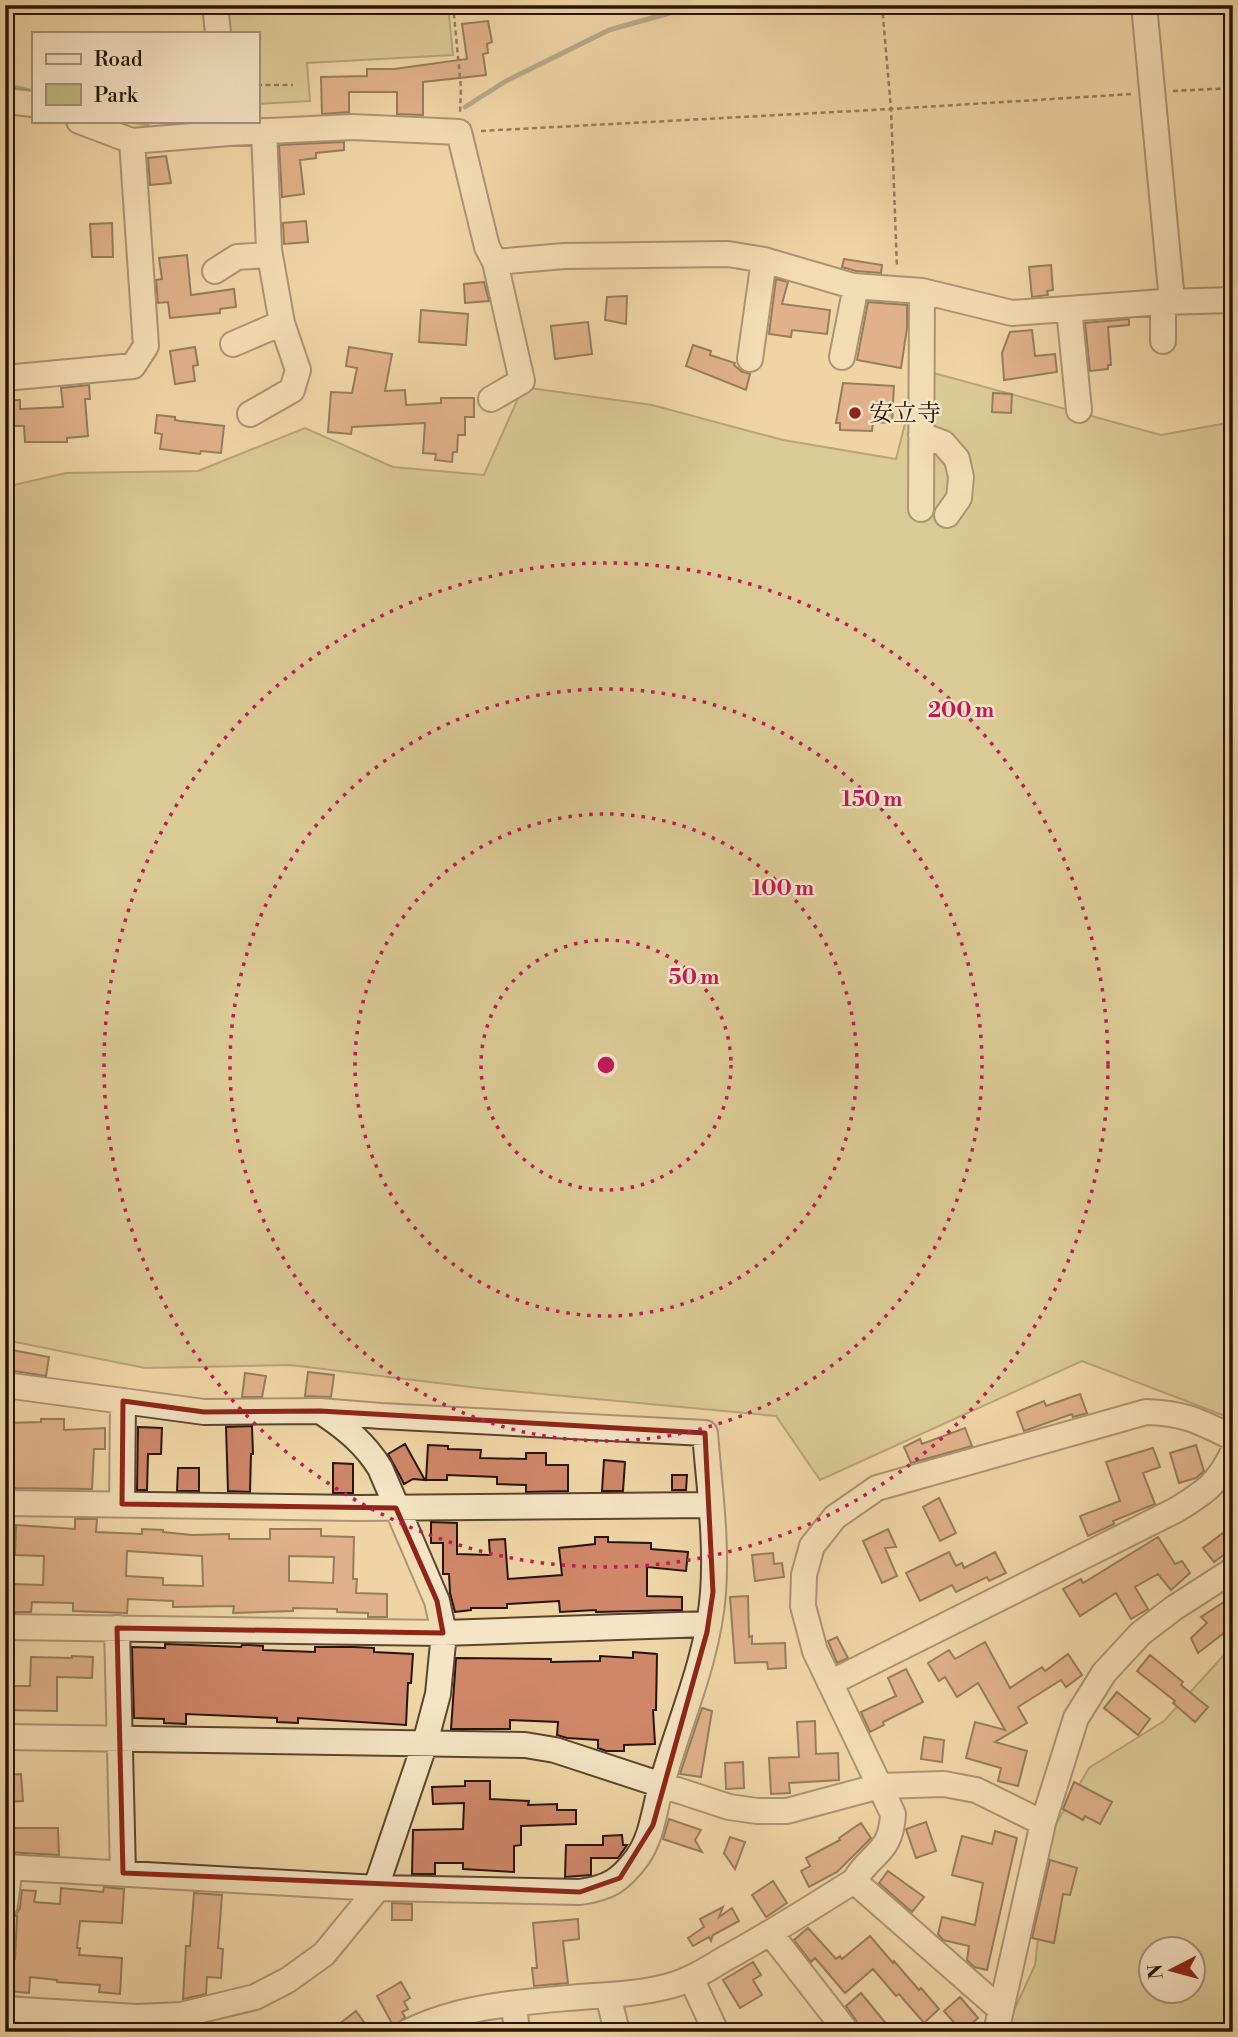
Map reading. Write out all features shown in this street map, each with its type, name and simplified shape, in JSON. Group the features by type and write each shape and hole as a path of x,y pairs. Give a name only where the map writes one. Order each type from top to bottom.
{"street":[{"path":"215,5 218,32"},
{"path":"1144,5 1168,301 1163,341"},
{"path":"5,101 32,104"},
{"path":"82,122 132,141 229,127 264,131 352,127 459,132 487,247 495,262 522,381 491,399"},
{"path":"250,414 292,390 298,370 282,323 270,255 264,131"},
{"path":"5,378 133,366 146,346 132,141"},
{"path":"495,262 564,256 728,254 764,260 856,286 910,290 1012,313 1168,301 1233,300"},
{"path":"215,271 237,257 270,255"},
{"path":"750,359 764,260"},
{"path":"842,357 856,286"},
{"path":"910,290 921,436 921,509"},
{"path":"1069,309 1079,410"},
{"path":"233,344 282,323"},
{"path":"921,436 943,443 957,459 961,477 958,498 947,515"},
{"path":"5,1385 204,1412 320,1411 705,1433 713,1592 695,1682 661,1784 653,1825 639,1855 620,1878 603,1888 580,1892 377,1888 8,1867 5,1905"},
{"path":"122,1504 123,1401"},
{"path":"5,2009 142,2024 219,2008 255,1997 288,1980 324,1954 377,1888 425,1743 438,1694 444,1633 437,1601 380,1468 368,1448 348,1429 320,1411"},
{"path":"420,2029 469,2011 670,1986 691,1978 771,1934 853,1881 861,1868 885,1847 892,1833 893,1814 814,1651 803,1606 804,1574 812,1546 835,1517 877,1488 1146,1412 1169,1412 1190,1417 1233,1438"},
{"path":"830,1683 1176,1510 1203,1493 1224,1472 1233,1452"},
{"path":"5,1503 396,1507 710,1505"},
{"path":"853,1881 998,2020 1043,1823 1076,1718 1104,1673 1140,1634 1174,1608 1233,1570"},
{"path":"5,1627 444,1633 708,1624"},
{"path":"117,1628 123,1873"},
{"path":"5,1737 503,1744 555,1750 729,1807 787,1811 880,1786 944,1784 976,1790 1043,1823"},
{"path":"771,1934 847,2032"},
{"path":"691,1978 716,2032"},
{"path":"608,1995 617,2032"},
{"path":"513,2005 517,2032"}],"path":[{"path":"453,5 461,88 459,132 1233,88"},
{"path":"882,5 910,290"},
{"path":"259,85 293,85"}],"highlighted area":[{"path":"123,1401 204,1412 320,1411 705,1433 713,1592 707,1632 653,1825 620,1878 580,1892 123,1873 117,1628 443,1633 437,1601 396,1508 122,1504"}],"green space":[{"path":"221,5 448,5 453,55 307,63 310,101 259,104 259,32 223,32"},
{"path":"919,369 1161,435 1233,422 1233,1419 1082,1361 820,1480 776,1416 479,1388 290,1365 145,1368 5,1340 5,487 66,473 198,471 305,428 393,467 484,475 523,387 652,405 783,440 896,459"},
{"path":"1233,1645 1233,2032 1004,2032 1035,1965 1050,1834 1089,1768 1164,1721"}],"building":[{"path":"488,21 492,42 487,44 488,53 483,54 486,75 423,82 423,115 397,114 397,92 349,92 349,112 322,114 321,77 367,76 367,69 394,69 467,59 462,24"},
{"path":"344,142 344,150 316,153 316,158 300,160 304,194 282,197 279,145"},
{"path":"166,156 171,183 150,185 148,158"},
{"path":"306,221 308,242 284,244 283,223"},
{"path":"112,223 113,257 92,257 90,224"},
{"path":"187,255 191,295 234,289 236,307 220,309 220,313 170,318 168,302 158,303 156,280 162,279 159,258"},
{"path":"844,259 882,265 881,273 842,267"},
{"path":"1051,265 1053,290 1047,291 1048,295 1032,297 1029,267"},
{"path":"776,279 788,282 782,304 830,310 827,334 792,330 791,337 769,334"},
{"path":"484,282 489,301 465,303 464,284"},
{"path":"627,296 626,324 605,320 607,297"},
{"path":"868,302 907,305 907,328 901,368 857,360"},
{"path":"421,310 468,314 466,345 419,342"},
{"path":"1129,319 1129,325 1108,327 1111,365 1108,365 1108,369 1090,371 1085,323"},
{"path":"588,322 592,354 555,359 551,326"},
{"path":"1032,330 1035,356 1055,354 1057,372 1004,380 1002,353 1010,332"},
{"path":"693,345 711,351 710,355 735,363 741,371 750,374 746,390 686,366"},
{"path":"195,347 198,365 193,366 195,381 175,384 170,351"},
{"path":"349,347 392,354 385,391 405,390 406,405 441,403 441,398 474,398 474,417 465,417 465,435 458,435 457,452 453,452 452,462 435,460 436,454 423,453 425,423 352,427 351,434 328,432 331,392 352,393 357,368 346,366"},
{"name":"安立寺","path":"843,383 894,386 892,423 873,422 872,431 840,430 840,423 836,423"},
{"path":"89,385 90,399 85,399 88,436 67,438 67,442 25,442 24,426 5,426 5,400 20,400 20,409 63,407 61,388"},
{"path":"993,393 1012,394 1011,413 992,412"},
{"path":"157,415 175,417 175,420 180,421 224,426 221,453 201,451 200,454 160,449 162,434 155,433"},
{"path":"12,1350 49,1357 46,1376 8,1370"},
{"path":"308,1372 334,1375 331,1397 305,1396"},
{"path":"245,1373 266,1376 262,1397 242,1397"},
{"path":"1080,1394 1087,1413 1073,1417 1072,1414 1024,1431 1017,1412 1044,1401 1046,1406"},
{"path":"41,1419 64,1419 64,1430 105,1428 105,1449 94,1449 92,1489 5,1488 5,1423 41,1422"},
{"path":"252,1426 250,1492 228,1491 226,1427"},
{"path":"138,1427 162,1428 161,1454 148,1454 147,1490 137,1490"},
{"path":"965,1428 972,1446 911,1463 904,1447 920,1439 922,1444"},
{"path":"405,1444 425,1480 413,1479 404,1484 388,1454"},
{"path":"428,1445 448,1446 448,1449 481,1450 480,1458 526,1459 526,1453 546,1453 546,1465 568,1465 568,1491 526,1492 526,1485 497,1484 497,1477 447,1475 447,1480 426,1480"},
{"path":"1196,1445 1204,1471 1196,1478 1179,1483 1170,1453"},
{"path":"1153,1448 1160,1467 1143,1473 1155,1504 1113,1521 1114,1524 1088,1536 1080,1516 1120,1501 1106,1462"},
{"path":"604,1460 625,1462 623,1491 602,1491"},
{"path":"333,1463 353,1464 353,1493 333,1493"},
{"path":"178,1468 199,1468 199,1491 177,1491"},
{"path":"672,1475 687,1475 686,1490 672,1490"},
{"path":"939,1498 956,1533 940,1541 923,1507"},
{"path":"75,1519 97,1519 96,1532 142,1534 142,1529 192,1535 229,1534 229,1539 270,1539 270,1529 321,1529 321,1536 354,1537 353,1579 357,1579 356,1593 387,1594 387,1617 368,1617 368,1613 337,1612 337,1609 293,1608 293,1611 233,1613 234,1606 173,1607 173,1601 128,1599 127,1613 73,1611 73,1603 32,1602 31,1612 11,1612 12,1584 43,1585 44,1556 15,1555 16,1525 75,1529","holes":["127,1551 202,1556 203,1586 163,1585 163,1578 126,1576","289,1556 334,1557 333,1583 289,1581"]},
{"path":"431,1522 457,1523 457,1554 490,1555 489,1540 505,1539 508,1579 562,1575 559,1548 595,1544 595,1537 608,1537 608,1542 651,1543 651,1549 688,1552 686,1571 647,1567 647,1596 682,1597 682,1610 560,1612 559,1601 507,1604 507,1608 471,1608 455,1612 449,1574 443,1574 443,1543 431,1543"},
{"path":"888,1529 896,1547 885,1548 897,1576 882,1583 863,1541"},
{"path":"1223,1533 1233,1548 1214,1562 1203,1548"},
{"path":"1158,1537 1175,1564 1182,1561 1190,1573 1171,1590 1158,1574 1135,1587 1148,1609 1131,1619 1116,1593 1080,1616 1063,1589 1081,1579 1083,1583"},
{"path":"949,1552 956,1566 962,1563 964,1568 995,1552 1006,1573 989,1581 987,1577 956,1592 952,1585 920,1601 906,1573"},
{"path":"773,1553 774,1564 782,1563 784,1577 755,1581 752,1555"},
{"path":"748,1596 749,1637 752,1636 752,1644 785,1643 786,1668 768,1669 767,1662 735,1663 730,1597"},
{"path":"1233,1596 1233,1626 1198,1653 1191,1638 1207,1623 1201,1617"},
{"path":"837,1637 848,1658 837,1663 828,1641"},
{"path":"985,1642 1010,1688 1042,1667 1045,1671 1068,1654 1082,1675 1066,1687 1061,1680 1018,1707 1027,1723 995,1742 1027,1751 1018,1786 998,1781 1001,1768 966,1758 975,1722 1005,1730 978,1683 957,1697 945,1677 939,1681 928,1663 949,1650 955,1659"},
{"path":"165,1644 241,1647 250,1645 263,1646 263,1650 315,1652 315,1647 354,1647 374,1648 374,1652 413,1654 411,1683 408,1683 406,1725 298,1718 298,1723 277,1722 277,1718 186,1714 186,1724 164,1723 164,1719 134,1718 132,1647 165,1648"},
{"path":"633,1652 657,1654 656,1710 653,1710 655,1744 624,1745 624,1751 606,1751 598,1748 598,1740 557,1735 558,1722 510,1720 510,1729 451,1729 456,1658 600,1661 600,1656 633,1658"},
{"path":"1150,1655 1208,1707 1195,1722 1173,1703 1175,1701 1137,1671"},
{"path":"31,1657 93,1657 92,1678 57,1677 57,1711 5,1710 5,1686 30,1686"},
{"path":"906,1669 923,1702 883,1722 884,1725 870,1732 861,1712 896,1696 888,1678"},
{"path":"1117,1692 1150,1719 1138,1735 1104,1708"},
{"path":"702,1708 712,1711 701,1777 680,1774"},
{"path":"815,1721 816,1754 838,1753 839,1780 789,1783 790,1793 771,1794 769,1758 799,1757 797,1722"},
{"path":"924,1737 944,1740 942,1762 921,1759"},
{"path":"743,1762 744,1788 726,1789 725,1763"},
{"path":"21,1774 23,1801 5,1802 5,1775"},
{"path":"465,1781 490,1781 490,1799 529,1801 528,1805 557,1804 557,1810 576,1810 576,1824 521,1826 521,1845 514,1846 514,1872 463,1869 463,1863 435,1863 435,1874 412,1874 413,1830 463,1829 464,1803 433,1804 432,1787 465,1786"},
{"path":"1074,1782 1112,1802 1100,1824 1085,1816 1083,1820 1063,1809"},
{"path":"669,1819 701,1830 695,1840 702,1852 663,1839"},
{"path":"926,1822 936,1851 916,1858 906,1829"},
{"path":"861,1823 871,1838 837,1872 809,1887 801,1871 810,1866 806,1858 840,1840 839,1838"},
{"path":"5,1828 58,1828 59,1855 6,1852"},
{"path":"995,1831 1017,1838 987,1970 974,1967 967,1960 969,1946 943,1940 938,1934 942,1917 975,1925 983,1883 952,1875 962,1836 992,1844"},
{"path":"622,1835 623,1845 627,1845 618,1858 591,1858 591,1875 565,1877 566,1845 603,1845 603,1836"},
{"path":"730,1837 745,1842 735,1869 724,1853"},
{"path":"1050,1860 1077,1868 1070,1895 1063,1894 1054,1943 1032,1938"},
{"path":"888,1871 924,1897 912,1912 879,1883"},
{"path":"773,1881 787,1903 766,1917 752,1895"},
{"path":"104,1887 124,1889 122,1923 80,1921 77,1948 80,1948 79,1955 122,1958 120,1994 99,1992 100,1985 30,1977 29,1993 9,1991 12,1959 15,1959 15,1916 20,1908 22,1890 36,1891 34,1902 60,1904 61,1888 103,1892"},
{"path":"194,1893 222,1895 218,1948 223,1949 221,1978 207,1977 206,1994 183,1999 186,1946 190,1946"},
{"path":"392,1903 412,1904 412,1920 392,1920"},
{"path":"723,1907 719,1917 732,1908 739,1921 713,1935 711,1941 709,1937 693,1946 688,1938 704,1927 700,1919"},
{"path":"578,1919 579,1939 563,1941 568,1983 534,1986 532,1968 537,1968 533,1923"},
{"path":"808,1928 836,1959 840,1956 842,1959 870,1936 939,2009 924,2023 873,1969 845,1993 815,1958 811,1962 794,1940"},
{"path":"753,1962 761,1975 753,1980 762,1995 740,2008 723,1980"},
{"path":"401,1982 410,1998 404,2002 408,2009 402,2012 405,2017 394,2027 377,1996"},
{"path":"861,1993 893,2032 865,2032 860,2026 846,2006"},
{"path":"960,1997 978,2018 962,2032 944,2011"},
{"path":"356,2011 371,2032 329,2032"}],"waterway":[{"path":"465,107 506,81 609,30 698,5"},
{"path":"5,85 32,92"},
{"path":"137,122 147,124"}],"place":[{"name":"安立寺","path":"855,413"}]}
